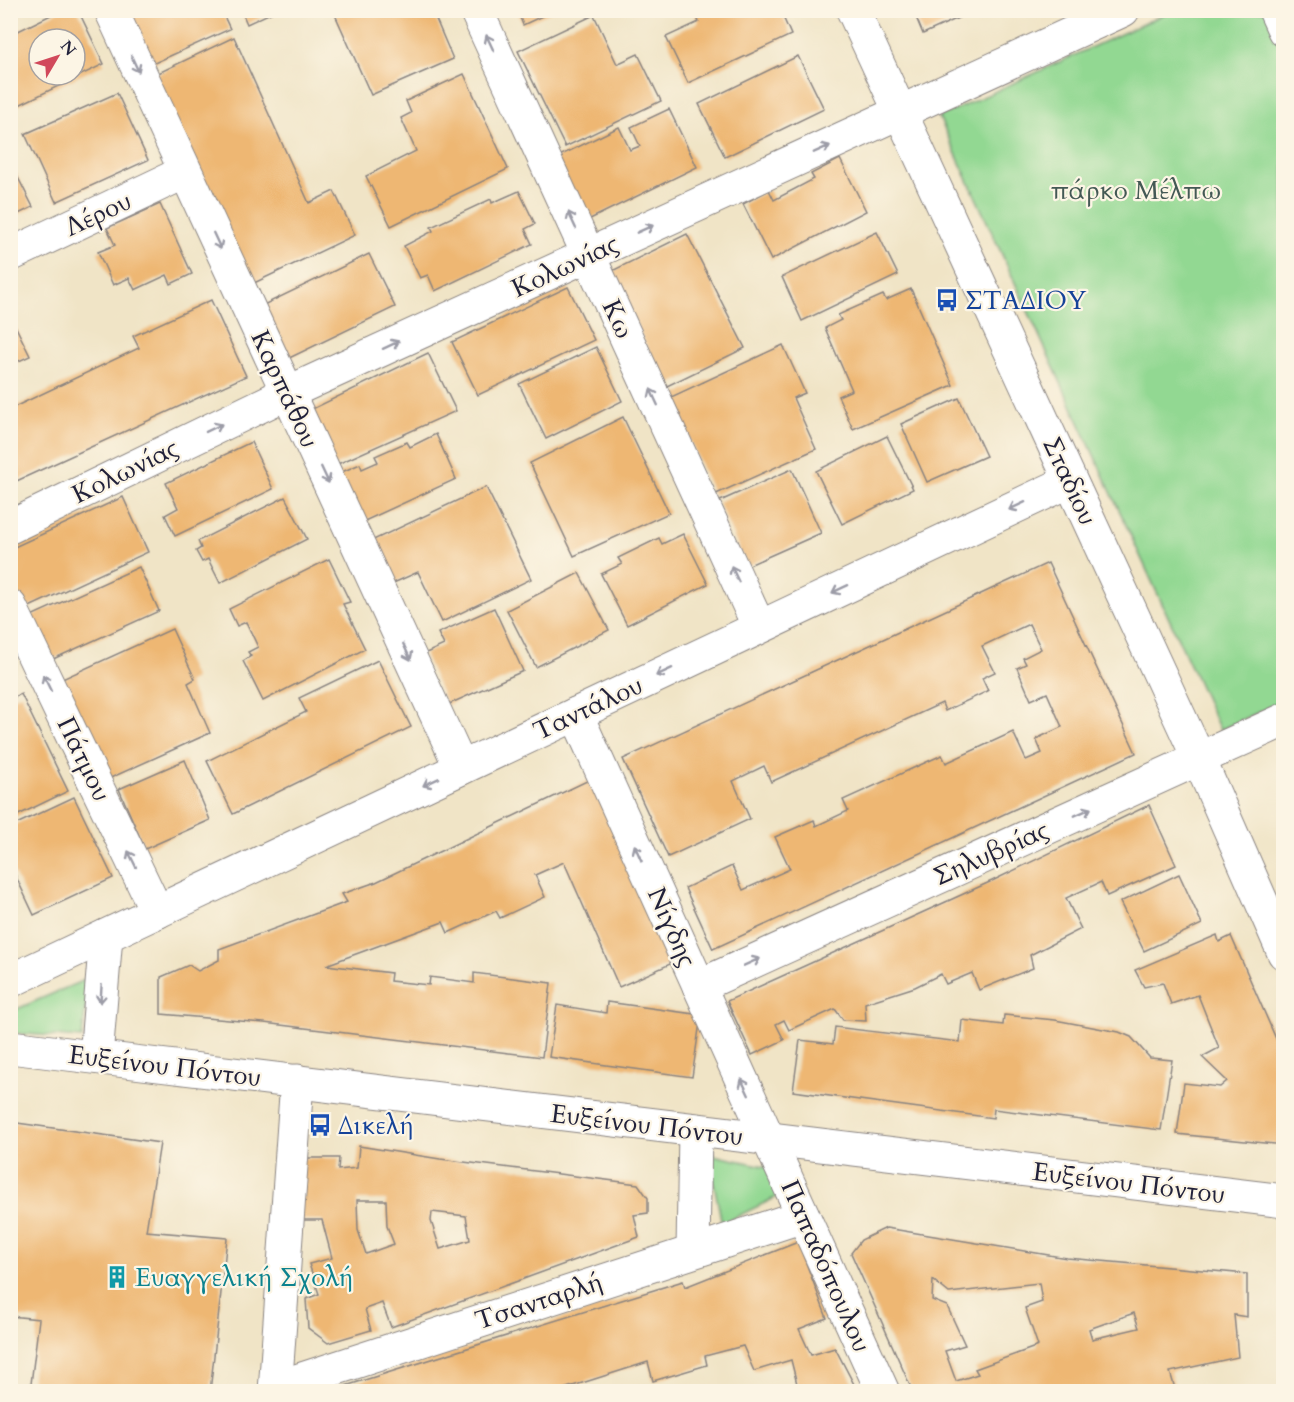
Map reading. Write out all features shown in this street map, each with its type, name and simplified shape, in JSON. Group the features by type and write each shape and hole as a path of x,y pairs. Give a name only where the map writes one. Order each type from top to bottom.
{"street":[{"name":"Καρπάθου","path":"111,10 461,768"},
{"name":"Κω","path":"476,10 759,627"},
{"name":"Σταδίου","path":"853,10 1199,759 1284,953"},
{"name":"Κολωνίας","path":"10,527 287,393 1123,10"},
{"path":"1275,10 1284,30"},
{"name":"Λέρου","path":"10,255 185,172"},
{"name":"Ταντάλου","path":"10,981 1070,481"},
{"name":"Πάτμου","path":"10,606 157,912"},
{"name":"Νίγδης","path":"576,714 769,1141"},
{"name":"Σηλυβρίας","path":"699,986 1284,720"},
{"path":"96,1058 106,936"},
{"name":"Ευξείνου Πόντου","path":"10,1047 769,1141 1284,1201"},
{"path":"275,1390 297,1081"},
{"path":"693,1251 694,1130"},
{"name":"Παπαδόπουλου","path":"769,1141 883,1392"},
{"name":"Τσανταρλή","path":"275,1390 803,1216"}],"green space":[{"name":"πάρκο Μέλπω","path":"1171,11 1268,11 1284,44 1283,701 1220,730 939,117"},
{"path":"89,978 82,1038 11,1033 10,1012"},
{"path":"708,1154 768,1167 779,1196 722,1224"}],"building":[{"path":"61,10 78,10 86,27 27,27 27,87 56,87 17,106 10,94 10,35"},
{"path":"125,10 221,10 230,29 150,65"},
{"path":"241,10 277,10 247,24"},
{"path":"333,10 432,10 453,59 371,95"},
{"path":"517,10 555,10 523,25"},
{"path":"693,10 780,10 791,35 688,83 666,37 699,22"},
{"path":"913,10 976,10 923,34"},
{"path":"594,15 617,64 638,54 661,101 565,147 518,51"},
{"path":"87,29 104,64 87,72"},
{"path":"234,37 309,203 334,191 355,235 252,284 152,76"},
{"path":"798,56 824,109 725,157 699,104"},
{"path":"464,74 508,169 391,226 366,176 416,151 401,118 411,113 406,101"},
{"path":"117,93 148,160 56,202 25,134"},
{"path":"669,109 697,167 584,222 553,159 619,127 630,150 640,146 631,127"},
{"path":"840,159 866,211 771,260 743,204 769,190 774,200 814,179 811,174"},
{"path":"10,162 33,207 10,218"},
{"path":"519,191 535,224 525,229 532,244 435,291 428,275 420,278 404,246 433,231 431,227 491,199 492,203"},
{"path":"160,204 192,274 171,284 167,275 135,290 129,278 113,285 98,252 115,245 107,228"},
{"path":"877,232 898,275 802,321 782,277"},
{"path":"687,234 745,348 667,386 610,272"},
{"path":"369,254 395,307 281,362 255,309"},
{"path":"568,287 594,340 478,395 452,342"},
{"path":"911,289 953,385 853,429 838,396 852,390 825,328 841,320 838,315 883,295 886,300"},
{"path":"211,300 246,376 10,484 10,409 139,348 133,336"},
{"path":"10,315 30,356 10,365"},
{"path":"783,345 805,393 793,398 816,449 714,495 671,397"},
{"path":"596,347 622,401 546,439 519,384"},
{"path":"428,353 456,411 331,467 306,412"},
{"path":"959,398 986,456 927,482 901,424"},
{"path":"623,417 669,513 574,556 530,463"},
{"path":"436,434 456,479 358,524 335,475 360,464 362,469 378,462 375,456 407,442 410,447"},
{"path":"887,436 913,489 842,524 816,471"},
{"path":"251,442 273,489 175,536 165,515 178,508 166,483"},
{"path":"792,469 821,533 747,566 718,502"},
{"path":"486,487 531,579 442,622 418,572 389,585 369,542"},
{"path":"123,497 148,552 25,609 10,578 10,549"},
{"path":"285,497 307,539 220,583 208,559 202,562 196,551 201,548 198,541"},
{"path":"683,534 708,584 627,625 601,574 622,564 618,558 659,538 662,544"},
{"path":"329,559 350,602 343,604 365,649 263,701 243,661 251,656 248,652 258,647 246,622 237,626 229,609"},
{"path":"1048,563 1136,753 713,949 685,888 732,866 743,890 790,869 775,837 814,820 816,826 848,811 843,800 942,755 946,763 1013,732 1026,760 1042,753 1036,739 1062,727 1047,693 1031,700 1017,668 1026,664 1023,658 1041,649 1029,624 982,646 995,672 982,678 988,691 945,711 942,703 771,782 764,766 733,781 750,819 668,857 623,759"},
{"path":"139,567 159,611 51,660 31,616"},
{"path":"579,573 609,630 536,667 507,610"},
{"path":"494,608 523,671 447,705 424,654 444,645 438,633"},
{"path":"172,629 195,679 188,683 210,733 106,780 60,680"},
{"path":"378,660 411,727 233,814 207,761 306,712 299,698"},
{"path":"21,694 68,791 10,819 10,699"},
{"path":"185,760 210,820 145,849 119,789"},
{"path":"593,778 677,961 619,987 564,862 535,875 545,897 500,918 496,911 448,933 443,922 326,965 391,973 390,981 429,985 430,977 474,983 474,973 551,983 542,1057 264,1023 161,1014 161,977 189,965 198,971 219,960 219,949 347,902 342,894 376,882"},
{"path":"74,797 113,878 34,915 10,864 10,827"},
{"path":"1149,805 1176,865 1107,896 1101,882 1066,898 1081,929 1030,955 1033,968 979,990 972,973 946,984 941,974 915,987 865,1003 866,1021 843,1020 835,1009 789,1030 784,1020 776,1024 784,1040 752,1055 727,1001 992,881"},
{"path":"1179,874 1202,924 1144,951 1120,902"},
{"path":"1217,935 1219,942 1231,936 1284,1057 1284,1145 1177,1134 1184,1083 1220,1087 1227,1081 1202,1057 1219,1048 1198,995 1171,1004 1163,983 1144,987 1135,970"},
{"path":"607,1002 701,1015 692,1077 549,1057 557,1005 606,1013"},
{"path":"1004,1015 1055,1020 1119,1032 1131,1037 1150,1058 1172,1060 1161,1130 994,1109 993,1118 793,1091 800,1040 833,1044 835,1027 960,1042 962,1020 1003,1025"},
{"name":"Ευαγγελική Σχολή","path":"10,1122 160,1143 146,1231 227,1238 210,1392 30,1392 39,1319 10,1316"},
{"path":"359,1146 440,1159 638,1184 648,1198 648,1213 634,1215 639,1237 391,1327 382,1303 365,1309 371,1330 328,1343 308,1328 306,1299 319,1294 309,1264 332,1258 322,1220 300,1220 300,1158 339,1158 338,1170 357,1168","holes":["357,1200 386,1200 387,1226 394,1244 366,1254 358,1230","432,1212 466,1216 470,1240 440,1249 431,1221"]},
{"path":"886,1228 1067,1258 1247,1274 1247,1317 1234,1315 1238,1357 1170,1372 1176,1392 913,1392 851,1253 861,1240","holes":["933,1280 949,1293 1039,1283 1042,1302 1025,1308 1038,1346 975,1369 978,1374 956,1381 945,1351 965,1345 947,1306 932,1300","1134,1313 1139,1328 1092,1339 1089,1329"]},
{"path":"798,1242 827,1318 799,1329 811,1355 835,1348 858,1392 799,1392 791,1360 754,1371 743,1346 705,1356 707,1365 653,1381 648,1362 554,1392 326,1392 683,1281 685,1287"}],"place":[{"name":"ΣΤΑΔΙΟΥ","path":"947,300"},
{"name":"Δικελή","path":"320,1125"},
{"name":"Ευαγγελική Σχολή","path":"117,1277"}]}
